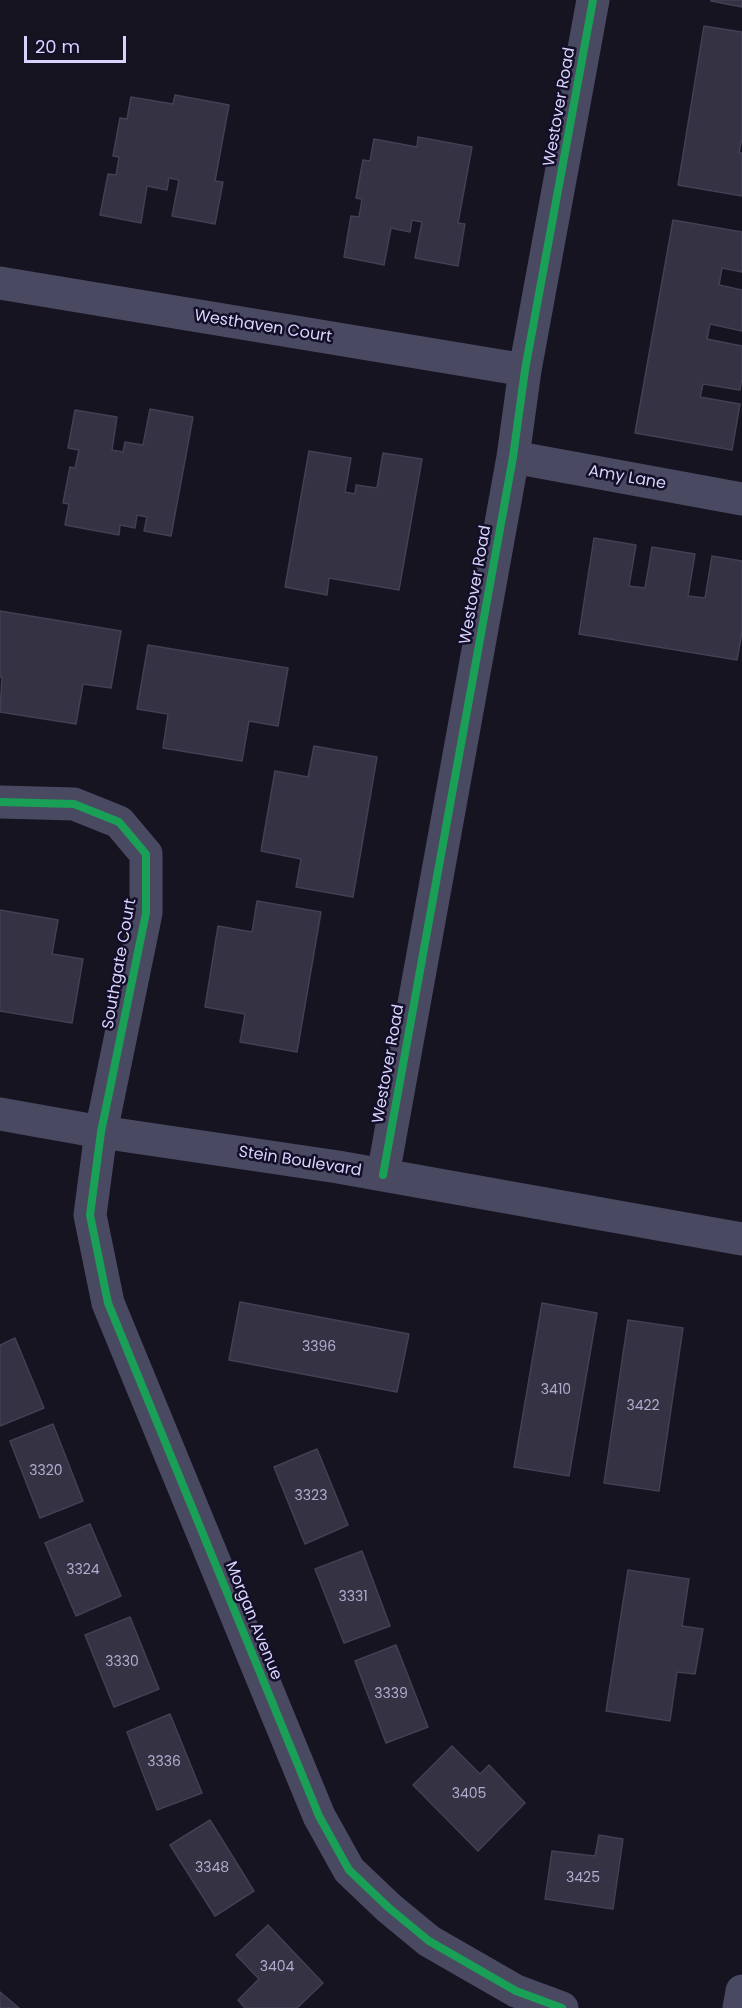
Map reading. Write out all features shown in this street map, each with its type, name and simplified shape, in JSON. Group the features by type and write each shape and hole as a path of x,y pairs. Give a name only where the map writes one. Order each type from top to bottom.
{"street":[{"name":"Westover Road","path":"383,1175 513,457 525,370 593,0"},
{"name":"Westhaven Court","path":"0,283 525,370"},
{"name":"Amy Lane","path":"513,457 742,499"},
{"name":"Southgate Court","path":"0,802 74,804 119,822 146,854 146,913 101,1132"},
{"name":"Stein Boulevard","path":"0,1114 101,1132 383,1175 742,1239"},
{"name":"Morgan Avenue","path":"101,1132 90,1215 108,1303 319,1816 349,1870 389,1908 429,1941 516,1991 562,2008"},
{"path":"739,2008 742,1991"}],"building":[{"path":"742,0 742,7 711,1"},
{"path":"704,26 742,32 742,138 739,153 742,153 742,196 678,185"},
{"path":"175,95 229,105 215,181 223,182 215,224 172,216 179,180 169,178 167,190 147,186 141,223 100,215 108,174 116,175 119,157 113,156 120,118 127,119 131,97 173,104"},
{"path":"418,137 472,147 458,223 465,224 458,266 415,258 422,222 412,220 410,232 391,228 384,265 344,257 351,216 359,217 362,199 356,198 363,160 370,161 374,139 417,147"},
{"path":"673,220 742,232 742,272 722,268 719,285 742,290 742,331 710,324 707,339 742,346 740,390 703,384 700,397 740,404 732,450 635,433"},
{"path":"150,409 193,417 171,536 144,531 147,517 137,515 135,528 120,525 119,535 65,525 69,504 63,503 70,467 75,468 79,450 68,448 75,410 117,417 112,450 123,452 125,442 143,445"},
{"path":"309,451 351,458 345,492 355,494 356,485 377,488 383,453 422,459 399,590 329,578 327,595 285,587"},
{"path":"594,538 636,545 629,586 645,588 652,547 695,554 688,596 705,598 712,556 742,561 742,632 737,660 579,634"},
{"path":"0,611 121,631 111,688 83,684 76,724 0,712 2,677 0,677"},
{"path":"148,645 288,668 278,726 249,721 242,761 163,748 168,714 137,709"},
{"path":"314,746 377,757 353,897 296,887 301,859 261,851 275,771 308,777"},
{"path":"257,901 321,912 297,1052 240,1042 245,1014 205,1007 218,926 252,932"},
{"path":"0,910 58,920 52,954 83,959 72,1023 0,1011"},
{"path":"240,1302 409,1334 397,1392 229,1360"},
{"path":"542,1303 597,1313 569,1476 514,1467"},
{"path":"628,1320 683,1328 659,1491 604,1483"},
{"path":"15,1338 44,1408 0,1426 0,1345"},
{"path":"53,1424 83,1501 40,1518 10,1441"},
{"path":"317,1449 348,1525 305,1544 274,1467"},
{"path":"90,1524 121,1596 76,1616 45,1543"},
{"path":"362,1551 390,1626 344,1643 315,1569"},
{"path":"628,1570 689,1579 682,1626 703,1629 695,1674 677,1672 670,1721 606,1711"},
{"path":"130,1617 159,1689 114,1707 85,1635"},
{"path":"396,1645 428,1727 386,1743 355,1661"},
{"path":"170,1714 202,1793 157,1810 127,1732"},
{"path":"452,1746 480,1774 489,1765 525,1803 478,1851 413,1785"},
{"path":"210,1820 254,1891 215,1916 170,1845"},
{"path":"599,1835 623,1839 613,1909 545,1899 552,1851 595,1856"},
{"path":"268,1925 323,1983 297,2008 245,2008 238,2000 259,1979 236,1955"},
{"path":"0,1992 19,2008 0,2008"}],"cycle path":[{"path":"383,1175 513,457 525,370 593,0"},
{"path":"0,802 74,804 119,822 146,854 146,913 101,1132 90,1215 108,1303 319,1816 349,1870 389,1908 429,1941 516,1991 562,2008"}]}
